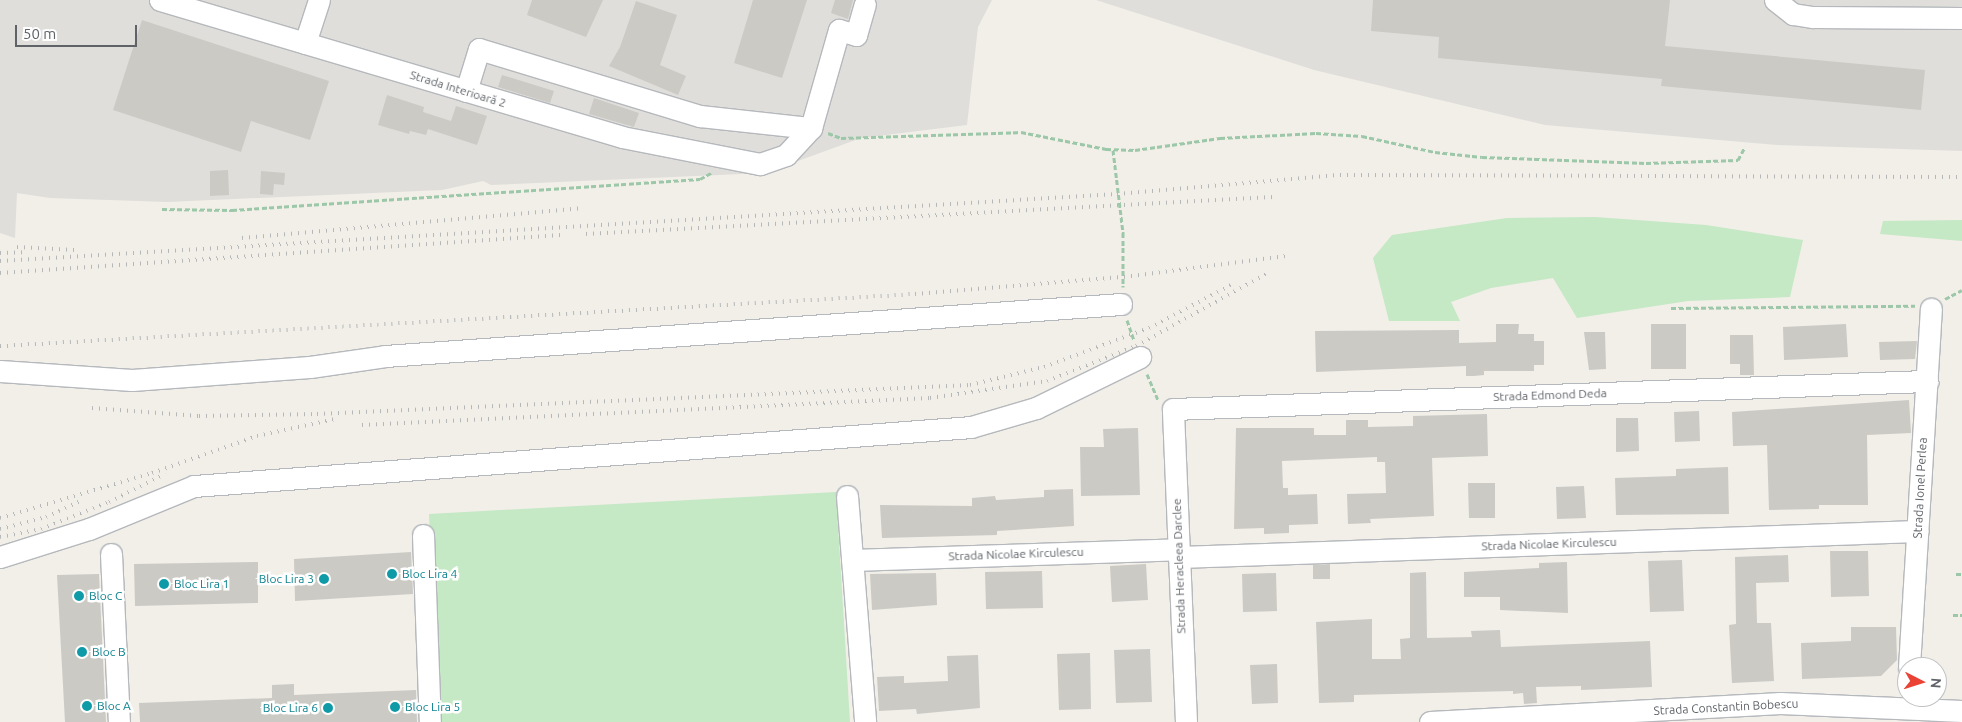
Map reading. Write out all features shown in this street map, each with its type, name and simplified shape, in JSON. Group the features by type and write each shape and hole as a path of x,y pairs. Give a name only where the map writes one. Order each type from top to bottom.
{"street":[{"path":"305,43 319,0"},
{"path":"1775,0 1793,14 1812,17 1962,18"},
{"name":"Strada Interioară 2","path":"166,1 622,137 760,164 786,155 810,128"},
{"path":"466,91 479,49 700,116 810,128 839,30 856,35 865,4"},
{"path":"0,371 132,380 310,367 385,356 1121,304"},
{"name":"Strada Ionel Perlea","path":"1910,657 1931,309"},
{"path":"0,557 89,529 194,486 971,427 1036,408 1140,357"},
{"name":"Strada Edmond Deda","path":"1173,409 1927,381"},
{"name":"Strada Heracleea Darclee","path":"1173,409 1186,722"},
{"path":"847,496 865,722"},
{"name":"Strada Nicolae Kirculescu","path":"852,560 1179,553 1918,531"},
{"path":"424,535 430,722"},
{"path":"111,554 119,722"},
{"name":"Strada Constantin Bobescu","path":"1430,722 1739,713 1780,703 1897,702"},
{"name":"Strada Constantin Bobescu","path":"1938,707 1962,711"}],"path":[{"path":"810,128 841,138 1021,132 1113,150 1220,138 1316,133 1362,136 1435,152 1482,157 1646,163 1738,160 1745,146"},
{"path":"1113,150 1125,263 1121,304"},
{"path":"162,209 232,210 700,180 736,159"},
{"path":"1670,308 1916,306 1931,309"},
{"path":"1956,574 1962,574"},
{"path":"1952,615 1962,615"}],"shaded area":[{"path":"0,0 992,0 978,27 967,125 861,138 765,173 491,185 483,181 442,190 167,202 50,198 17,193 15,238 0,233"},
{"path":"1096,0 1962,0 1962,151 1777,145 1545,125 1314,70"}],"green space":[{"path":"1595,217 1706,225 1803,240 1790,297 1688,301 1577,318 1553,278 1491,288 1451,302 1460,321 1389,321 1373,258 1392,235 1507,218"},
{"path":"1962,220 1962,241 1880,234 1883,221"},
{"path":"836,492 850,722 438,722 429,514"}],"building":[{"path":"532,0 603,0 586,37 527,15"},
{"path":"753,0 807,0 782,78 734,63"},
{"path":"835,0 853,0 848,19 831,13"},
{"path":"1373,0 1670,0 1665,46 1925,70 1921,110 1661,86 1662,79 1438,58 1439,37 1371,31"},
{"path":"636,1 677,15 660,65 686,76 678,95 609,66 620,47"},
{"path":"142,20 329,81 310,140 251,121 241,152 113,110"},
{"path":"502,75 554,91 550,103 498,87"},
{"path":"387,95 424,107 423,112 451,121 456,106 487,116 477,145 428,129 426,135 410,131 409,134 378,125"},
{"path":"594,98 639,113 634,127 589,114"},
{"path":"228,170 229,195 210,196 210,171"},
{"path":"261,171 285,173 284,185 274,184 273,195 260,194"},
{"path":"1496,324 1519,324 1518,334 1534,334 1534,341 1544,341 1544,365 1534,365 1534,371 1484,371 1484,375 1474,376 1466,376 1466,366 1316,372 1315,331 1459,330 1459,343 1496,342"},
{"path":"1651,324 1686,324 1686,369 1651,369"},
{"path":"1846,324 1848,357 1784,360 1783,327"},
{"path":"1584,332 1605,332 1606,369 1589,370"},
{"path":"1730,335 1753,335 1754,375 1740,375 1740,364 1730,364"},
{"path":"1917,341 1915,359 1880,360 1879,342"},
{"path":"1909,400 1911,433 1867,435 1868,505 1819,505 1819,509 1769,510 1767,445 1733,446 1732,412"},
{"path":"1699,411 1700,441 1675,442 1674,412"},
{"path":"1487,414 1488,456 1432,458 1434,516 1370,519 1371,523 1348,524 1347,494 1386,493 1385,462 1377,462 1377,457 1282,461 1283,488 1288,488 1288,495 1317,494 1318,524 1289,525 1289,533 1264,534 1264,528 1234,529 1236,428 1314,428 1314,435 1346,435 1346,420 1368,420 1368,427 1413,426 1413,416"},
{"path":"1616,418 1638,418 1639,451 1616,452"},
{"path":"1138,428 1140,495 1081,496 1080,447 1104,447 1103,429"},
{"path":"1728,467 1729,514 1616,515 1615,478 1676,476 1676,469"},
{"path":"1468,483 1495,483 1495,518 1469,518"},
{"path":"1584,486 1586,518 1557,519 1556,487"},
{"path":"1073,489 1074,526 997,531 997,535 882,538 880,505 972,506 972,498 995,496 996,500 1044,497 1044,490"},
{"path":"1830,551 1868,551 1869,596 1831,597"},
{"path":"411,552 413,594 295,601 294,559"},
{"path":"1788,555 1789,582 1756,583 1757,623 1771,623 1774,681 1732,683 1729,625 1736,624 1735,557"},
{"path":"1682,560 1684,611 1650,612 1648,561"},
{"path":"258,562 258,603 135,606 134,564"},
{"path":"1567,562 1568,613 1500,610 1500,597 1464,597 1464,572 1539,568 1539,563"},
{"path":"1146,564 1148,600 1112,602 1110,566"},
{"path":"1330,564 1330,579 1313,579 1313,565"},
{"path":"1042,571 1043,608 986,609 985,572"},
{"path":"1426,572 1427,638 1472,637 1471,631 1500,630 1501,647 1650,641 1652,687 1581,690 1581,686 1536,687 1537,703 1524,704 1523,693 1513,694 1513,691 1354,695 1354,702 1319,703 1316,622 1372,619 1372,659 1401,659 1400,639 1410,638 1410,573"},
{"path":"936,573 937,605 872,610 870,574"},
{"path":"1276,573 1277,611 1243,612 1242,574"},
{"path":"99,574 106,722 65,722 57,575"},
{"path":"1851,627 1896,627 1897,660 1881,676 1802,679 1801,643 1851,641"},
{"path":"1150,649 1152,702 1116,703 1114,650"},
{"path":"1090,653 1091,709 1059,710 1057,654"},
{"path":"978,655 980,708 917,714 916,709 879,711 877,677 904,676 904,683 948,681 947,656"},
{"path":"1277,664 1278,703 1252,704 1250,665"},
{"path":"294,684 294,695 416,690 417,722 140,722 139,703 272,698 272,685"}],"railway":[{"path":"0,261 1117,194 1340,175 1962,177"},
{"path":"586,234 1273,197"},
{"path":"242,238 584,208"},
{"path":"0,273 561,235"},
{"path":"17,247 75,250"},
{"path":"0,253 25,252"},
{"path":"0,346 915,294 1124,277 1286,256"},
{"path":"362,425 930,398 1047,381 1136,346 1266,274"},
{"path":"92,408 199,416 317,414 970,385 1044,367 1149,328 1231,285"},
{"path":"0,518 152,473 257,436 335,419"},
{"path":"0,537 41,529 109,502 165,474"},
{"path":"0,529 46,517 80,501"}],"place":[{"name":"Bloc Lira 4","path":"392,574"},
{"name":"Bloc Lira 3","path":"324,579"},
{"name":"Bloc Lira 1","path":"164,584"},
{"name":"Bloc C","path":"79,596"},
{"name":"Bloc B","path":"82,652"},
{"name":"Bloc A","path":"87,706"},
{"name":"Bloc Lira 5","path":"395,707"},
{"name":"Bloc Lira 6","path":"328,708"}]}
